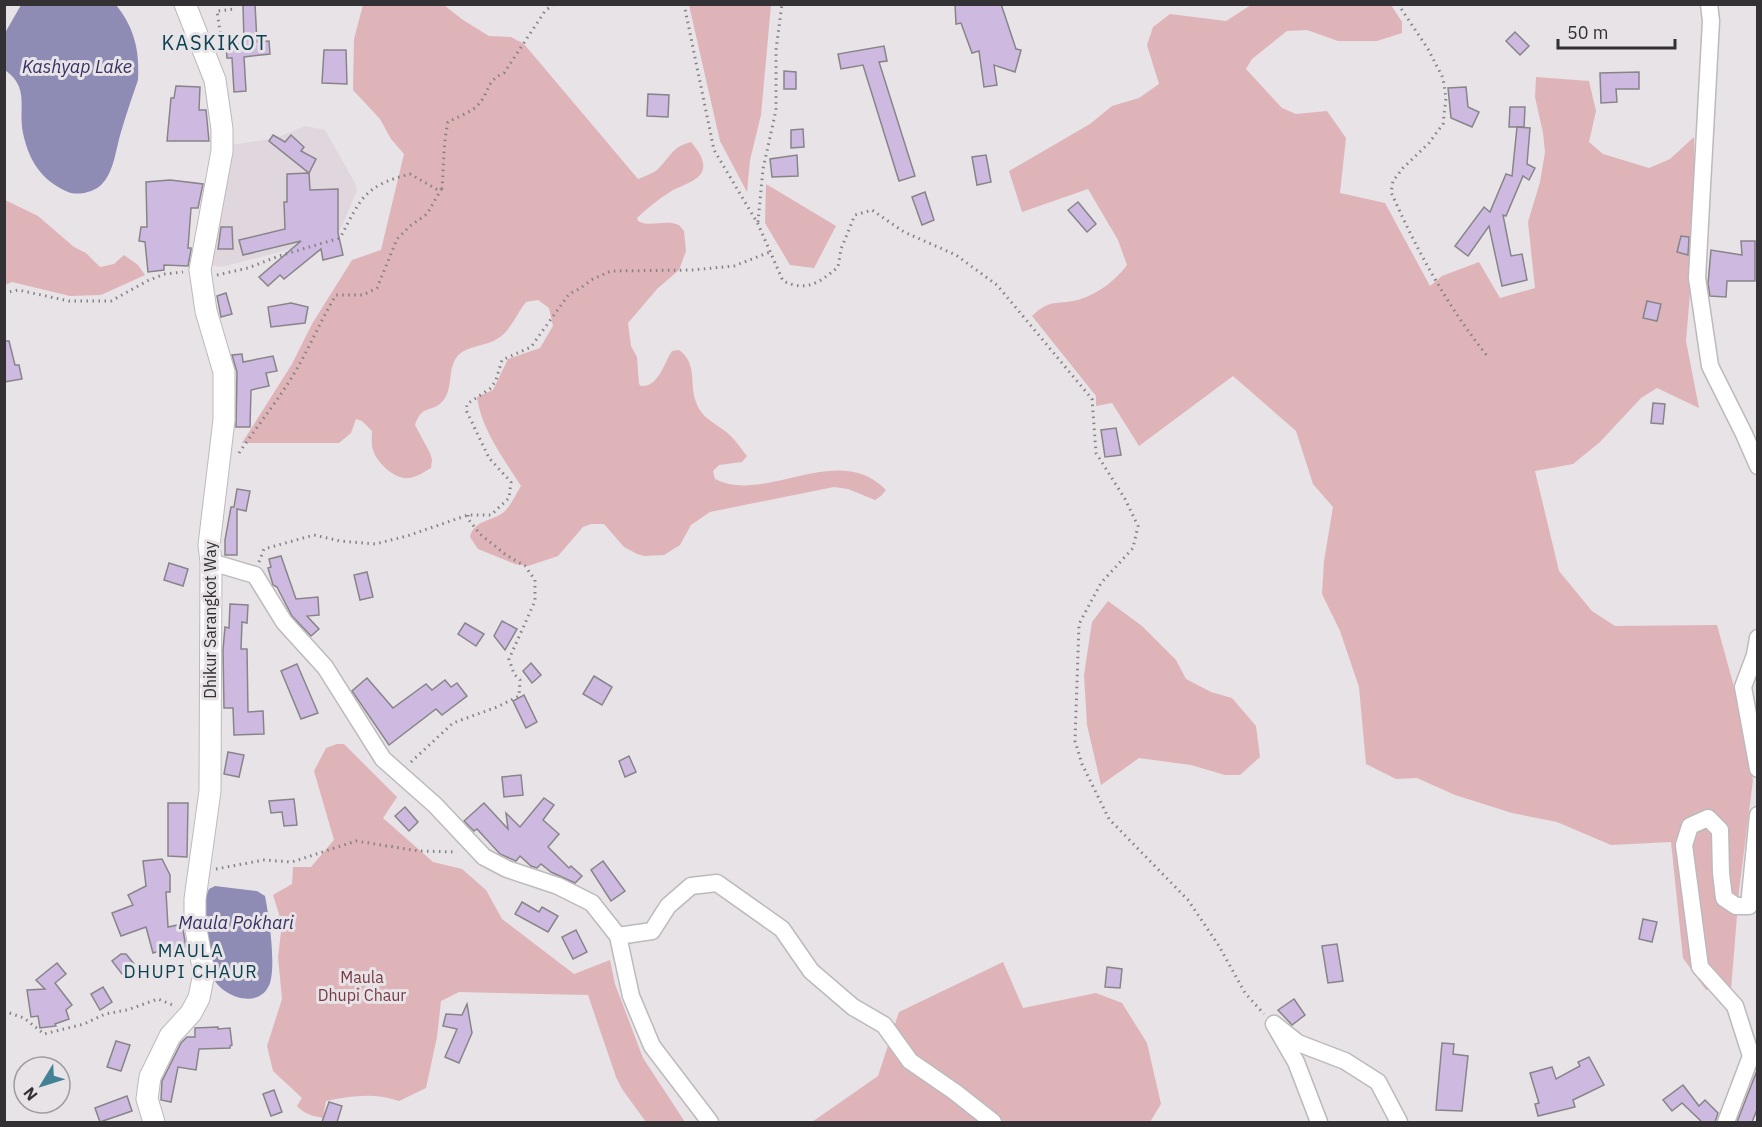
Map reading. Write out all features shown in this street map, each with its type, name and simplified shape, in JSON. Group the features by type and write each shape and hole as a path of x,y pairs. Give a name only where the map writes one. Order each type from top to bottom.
{"street":[{"name":"Dhikur Sarangkot Way","path":"154,1122 147,1099 150,1077 170,1036 191,1013 199,998 204,973 195,924 197,873 210,791 211,562 209,545 224,420 224,372 206,311 201,276 222,151 222,129 215,80 185,4"},
{"path":"1709,4 1711,21 1696,278 1710,366 1758,466"},
{"path":"211,562 255,575 284,622 325,667 383,759 435,805 484,857 507,869 558,886 592,903 618,936 631,996 652,1046 710,1122"},
{"path":"1758,638 1750,684 1758,768"},
{"path":"1726,1122 1751,1056 1735,1006 1700,967 1684,845 1690,826 1708,818 1720,830 1720,873 1724,898 1736,906 1749,906 1758,815"},
{"path":"618,936 652,931 668,906 691,886 717,883 782,929 811,971 853,1007 884,1025 910,1061 993,1122"},
{"path":"1274,1024 1296,1062 1318,1122"},
{"path":"1274,1024 1298,1043 1345,1061 1378,1082 1399,1122"}],"path":[{"path":"220,455 236,458 300,364 336,295 363,295 377,288 397,239 427,214 442,188 443,145 448,122 477,106 489,83 504,73 545,11 554,4"},
{"path":"684,4 714,150 758,224 783,280 792,285 805,287 822,280 838,267 843,242 855,215 872,210 904,232 956,255 997,285 1092,399 1096,453 1125,499 1137,526 1132,548 1101,583 1079,624 1075,741 1082,764 1108,819 1188,900 1219,946 1245,993 1274,1024"},
{"path":"758,224 763,169 776,110 776,50 782,4"},
{"path":"1398,4 1428,49 1443,78 1446,98 1443,124 1429,143 1393,181 1391,192 1441,291 1465,328 1488,357"},
{"path":"222,53 216,11 235,9"},
{"path":"221,42 242,40"},
{"path":"4,293 18,290 69,301 111,301 165,274 201,276 248,268 340,238 365,194 394,178 410,174 438,190 442,188"},
{"path":"255,575 264,549 314,535 340,541 375,544 407,536 468,515 491,515 509,498 511,482 489,458 466,410 467,404 490,388 496,380 502,360 531,347 570,294 593,279 611,271 692,270 734,266 770,252"},
{"path":"401,773 453,723 497,707 519,696 520,680 514,674 509,659 535,601 535,580 525,566 506,555 480,534 468,519 468,515"},
{"path":"197,873 264,860 292,862 356,841 419,851 450,851 484,857"},
{"path":"4,1011 24,1018 45,1034 84,1024 105,1014 127,1010 158,999 191,1013"}],"shaded area":[{"path":"306,126 325,130 355,183 357,191 342,226 334,238 221,267 212,265 209,262 226,146 275,138"}],"green space":[{"path":"363,5 444,5 489,36 511,37 524,44 638,179 657,170 675,150 691,142 702,160 703,168 700,175 666,195 637,218 643,223 679,225 684,231 686,251 679,270 658,288 628,323 631,346 637,357 639,384 647,386 656,379 672,351 679,350 685,355 691,368 694,395 701,412 725,431 747,456 742,462 719,465 713,471 715,479 735,485 756,485 824,471 846,471 867,476 886,490 881,496 875,500 848,489 834,487 710,512 691,525 680,545 664,555 637,554 624,547 604,524 591,524 583,527 558,556 528,566 515,564 478,549 470,537 472,531 475,527 505,511 521,486 488,432 477,397 493,390 508,359 540,348 553,326 549,308 538,300 526,302 502,336 492,342 470,348 456,358 446,397 438,405 424,411 415,425 432,460 431,468 418,475 404,478 387,470 373,450 372,431 362,421 356,419 351,433 339,443 242,443 292,364 312,324 352,260 381,250 404,154 391,139 380,119 353,90 354,39"},
{"path":"689,5 771,5 761,115 750,160 747,192 720,141"},
{"path":"1251,5 1391,5 1402,22 1402,33 1377,41 1338,41 1307,30 1287,31 1252,59 1246,69 1282,108 1296,114 1327,111 1346,138 1340,193 1385,203 1430,286 1442,276 1479,262 1500,298 1535,288 1528,222 1540,182 1545,152 1535,97 1536,77 1589,81 1596,111 1589,142 1603,154 1649,168 1670,159 1694,137 1696,222 1686,341 1699,408 1657,388 1641,398 1600,442 1573,464 1535,471 1559,571 1592,611 1615,626 1717,625 1739,705 1753,780 1739,891 1731,990 1706,990 1683,958 1671,842 1611,845 1557,822 1512,813 1455,795 1417,778 1396,779 1366,764 1359,687 1340,631 1322,594 1324,561 1333,507 1313,484 1296,431 1233,376 1139,446 1112,403 1096,406 1096,396 1032,316 1050,304 1081,299 1101,290 1127,265 1118,240 1088,189 1022,212 1009,171 1090,124 1112,106 1139,98 1159,84 1147,45 1153,27 1170,14 1226,21"},
{"path":"766,184 836,226 814,268 790,265 765,223"},
{"path":"5,200 38,216 74,247 86,253 100,267 114,264 124,255 138,265 145,275 101,295 70,296 12,282 5,285"},
{"path":"1108,601 1142,626 1176,660 1186,679 1211,692 1232,698 1256,726 1260,757 1240,775 1225,775 1191,765 1139,758 1101,785 1087,725 1084,675 1092,622"},
{"name":"Maula Dhupi Chaur","path":"344,744 397,797 383,818 433,862 462,869 486,890 502,919 574,974 610,960 615,984 643,1058 685,1122 646,1122 616,1077 588,995 459,992 441,1001 437,1037 426,1088 399,1101 381,1096 353,1096 326,1101 323,1118 306,1113 297,1106 302,1098 273,1071 267,1046 282,999 278,957 282,924 273,895 292,884 293,867 311,867 334,840 314,771 326,748"},
{"path":"1003,962 1023,1008 1096,993 1122,1003 1147,1043 1161,1104 1150,1122 812,1122 878,1076 899,1012"}],"water":[{"name":"Kashyap Lake","path":"21,5 116,5 131,31 137,49 138,80 109,173 99,187 91,191 72,193 50,182 33,161 29,152 23,133 22,98 18,84 5,70 5,33"},
{"name":"Maula Pokhari","path":"215,886 257,891 265,896 271,940 272,975 265,992 258,997 250,999 232,995 223,990 212,976 203,907 209,889"}],"building":[{"path":"243,4 255,4 257,42 269,41 270,54 244,57 246,91 234,92 232,58 227,58 226,46 244,43"},
{"path":"955,4 1001,4 1016,49 1021,50 1015,72 994,65 997,85 984,87 979,51 972,53 961,23 956,24"},
{"path":"1515,32 1529,46 1520,55 1506,41"},
{"path":"884,46 887,61 879,62 915,176 899,181 863,65 841,69 838,54"},
{"path":"324,50 346,50 347,84 322,83"},
{"path":"784,71 796,72 796,89 784,89"},
{"path":"1639,72 1639,89 1616,89 1617,102 1601,103 1600,73"},
{"path":"176,86 200,87 199,110 206,110 209,141 167,141 171,98 174,98"},
{"path":"1466,87 1468,107 1479,112 1472,127 1451,118 1448,88"},
{"path":"648,94 669,95 668,117 647,116"},
{"path":"1510,107 1525,107 1524,127 1509,127"},
{"path":"1517,127 1530,128 1527,164 1535,168 1529,180 1523,176 1506,216 1503,215 1511,256 1522,254 1527,280 1502,286 1489,226 1468,256 1455,246 1484,207 1490,212 1506,174 1512,176"},
{"path":"803,129 804,147 791,148 791,130"},
{"path":"273,135 285,142 291,135 304,147 301,151 316,159 309,173 269,141"},
{"path":"797,155 798,176 772,177 770,159"},
{"path":"986,155 991,182 977,185 972,157"},
{"path":"309,173 310,190 338,189 338,233 343,255 323,260 321,249 284,279 280,275 268,286 259,277 301,241 243,255 239,240 285,229 284,202 287,202 287,174"},
{"path":"170,180 203,184 198,208 191,208 188,248 191,250 188,266 164,265 164,270 148,272 145,242 139,241 141,227 147,227 146,182"},
{"path":"925,192 934,220 922,225 912,197"},
{"path":"1078,202 1096,224 1087,232 1068,210"},
{"path":"221,227 232,227 233,249 218,249"},
{"path":"1681,236 1689,237 1688,255 1677,252"},
{"path":"1741,241 1755,241 1755,281 1727,281 1726,297 1710,296 1708,284 1711,250 1742,255"},
{"path":"226,293 232,314 221,317 217,296"},
{"path":"1647,301 1661,304 1657,321 1643,318"},
{"path":"291,303 308,307 305,323 271,327 268,307"},
{"path":"4,341 9,341 15,365 19,365 22,379 4,382"},
{"path":"242,354 243,362 273,356 277,371 266,373 269,386 251,390 250,427 236,427 237,372 232,355"},
{"path":"1653,403 1665,404 1663,424 1651,423"},
{"path":"1116,428 1121,455 1105,457 1101,430"},
{"path":"237,489 250,491 246,511 237,509 237,555 225,555 225,540 231,507 234,507"},
{"path":"281,556 296,599 318,597 319,615 307,616 319,629 311,636 292,616 277,587 273,585 268,568 271,567 269,559"},
{"path":"169,563 188,569 183,586 164,580"},
{"path":"367,572 373,597 360,600 354,575"},
{"path":"230,604 248,605 247,623 242,622 241,649 247,649 248,712 263,711 264,734 234,735 233,708 224,708 223,650 225,627 229,628"},
{"path":"502,621 517,629 505,650 494,636"},
{"path":"465,623 484,634 476,646 458,634"},
{"path":"531,663 541,675 532,683 523,671"},
{"path":"297,664 318,713 301,719 281,671"},
{"path":"594,676 612,687 602,705 583,694"},
{"path":"367,678 393,708 426,684 432,690 445,680 451,687 457,683 467,696 442,715 436,709 389,745 352,691"},
{"path":"524,695 537,722 526,728 513,701"},
{"path":"228,752 244,755 239,777 224,774"},
{"path":"629,756 636,772 625,777 619,761"},
{"path":"521,775 523,795 504,797 502,777"},
{"path":"544,798 554,805 543,820 559,834 548,847 569,868 571,866 582,876 575,883 551,872 541,864 537,868 531,866 520,856 516,861 500,854 477,829 474,831 464,821 484,803 508,829 506,813 520,827"},
{"path":"294,799 297,825 284,826 282,812 271,813 269,801"},
{"path":"168,803 188,803 187,857 168,856"},
{"path":"405,807 418,822 409,831 395,816"},
{"path":"162,859 170,875 170,892 166,892 168,927 182,924 186,947 172,949 172,947 153,953 146,927 121,936 112,913 133,905 128,895 146,886 143,861"},
{"path":"603,861 625,891 611,901 591,870"},
{"path":"522,902 539,912 542,907 558,916 548,932 515,914"},
{"path":"1643,919 1657,922 1652,942 1639,939"},
{"path":"576,930 587,952 573,959 562,937"},
{"path":"1337,944 1343,981 1328,983 1322,946"},
{"path":"121,954 126,954 134,964 122,974 112,961"},
{"path":"57,963 66,974 55,983 72,1005 66,1010 69,1019 55,1024 56,1026 40,1028 38,1016 31,1017 27,990 45,989 36,980"},
{"path":"1107,967 1122,969 1120,988 1105,987"},
{"path":"103,987 112,1002 100,1010 91,994"},
{"path":"1294,999 1305,1015 1292,1025 1278,1010"},
{"path":"467,1004 472,1033 459,1063 445,1057 457,1029 443,1026 446,1014 462,1015"},
{"path":"218,1027 218,1029 230,1028 232,1045 230,1048 199,1049 196,1070 178,1067 171,1102 161,1100 162,1081 181,1043 187,1037 195,1037 195,1028"},
{"path":"116,1041 130,1045 121,1071 107,1067"},
{"path":"1442,1043 1454,1044 1453,1054 1468,1056 1462,1111 1436,1110"},
{"path":"1589,1057 1604,1085 1573,1100 1575,1107 1538,1116 1535,1104 1539,1103 1530,1073 1552,1067 1556,1079 1580,1066 1578,1062"},
{"path":"1758,1068 1758,1107 1752,1122 1737,1122"},
{"path":"1683,1085 1699,1106 1705,1100 1718,1113 1715,1122 1702,1122 1682,1103 1672,1111 1663,1100"},
{"path":"274,1090 282,1112 271,1116 263,1094"},
{"path":"127,1096 132,1111 100,1122 95,1108"},
{"path":"329,1102 342,1106 337,1122 322,1122"}],"district":[{"name":"KASKIKOT","path":"215,42"},
{"name":"MAULA DHUPI CHAUR","path":"191,960"}]}
